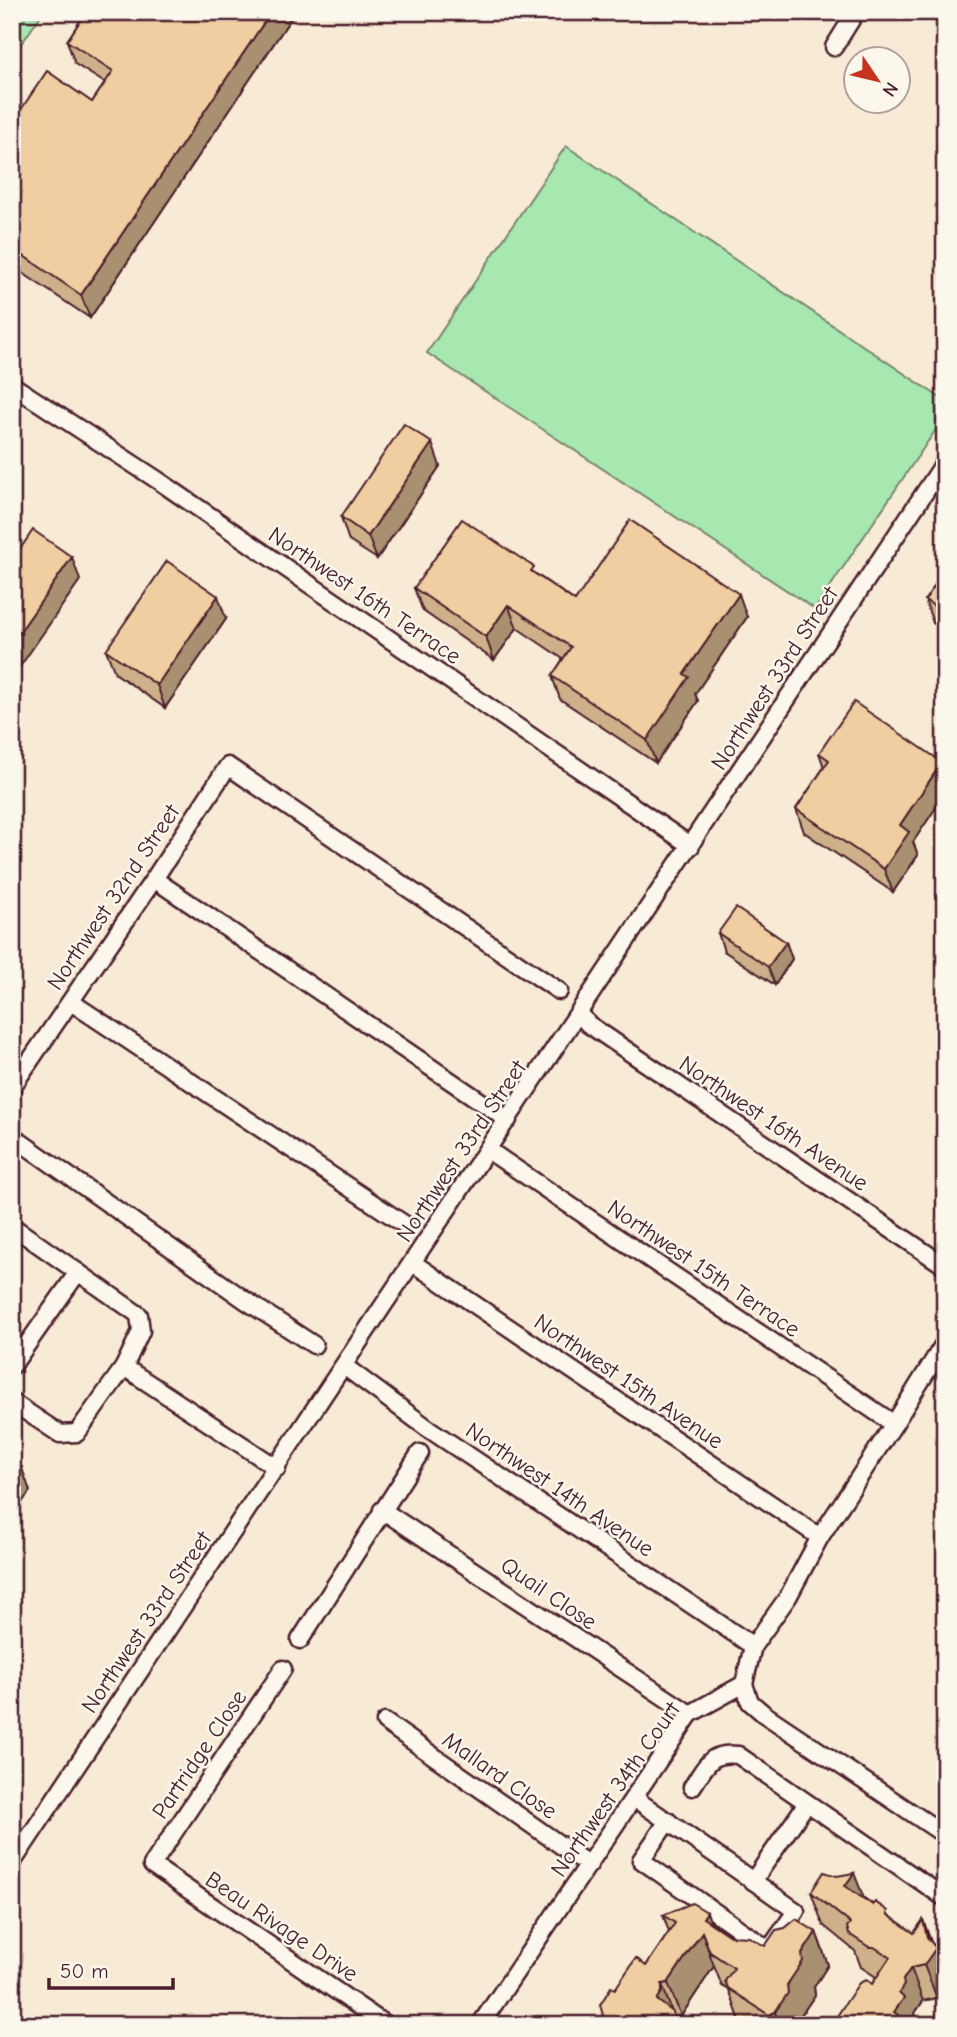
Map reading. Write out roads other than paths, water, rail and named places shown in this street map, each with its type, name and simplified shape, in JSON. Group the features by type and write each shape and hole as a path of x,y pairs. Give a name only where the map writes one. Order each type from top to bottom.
{"street":[{"path":"834,47 856,12"},
{"name":"Northwest 16th Terrace","path":"12,385 159,481 691,846"},
{"name":"Northwest 33rd Street","path":"12,1863 945,462"},
{"name":"Northwest 32nd Street","path":"12,1087 228,766 559,991"},
{"path":"154,879 508,1120"},
{"path":"71,1002 404,1224"},
{"name":"Northwest 16th Avenue","path":"580,1013 588,1024 945,1266"},
{"path":"12,1136 245,1300 314,1345"},
{"name":"Northwest 15th Terrace","path":"488,1150 894,1424"},
{"path":"12,1226 139,1315 141,1331 124,1367 77,1433 60,1434 12,1402"},
{"name":"Northwest 15th Avenue","path":"413,1263 820,1537"},
{"path":"12,1366 78,1272"},
{"path":"945,1342 820,1537 788,1597 753,1646 744,1684 750,1702 764,1714 945,1835"},
{"name":"Northwest 14th Avenue","path":"344,1366 426,1427 753,1646"},
{"path":"124,1367 277,1468"},
{"path":"300,1640 420,1453"},
{"name":"Quail Close","path":"382,1510 690,1714"},
{"name":"Partridge Close","path":"152,1865 283,1669"},
{"name":"Northwest 34th Court","path":"480,2025 690,1714 744,1684"},
{"name":"Mallard Close","path":"385,1722 589,1865"},
{"path":"692,1787 713,1757 723,1753 738,1755 945,1898"},
{"path":"634,1798 668,1821 796,1911 769,1950 641,1860 668,1821"},
{"path":"753,1881 807,1803"},
{"name":"Beau Rivage Drive","path":"152,1865 386,2025"}]}
